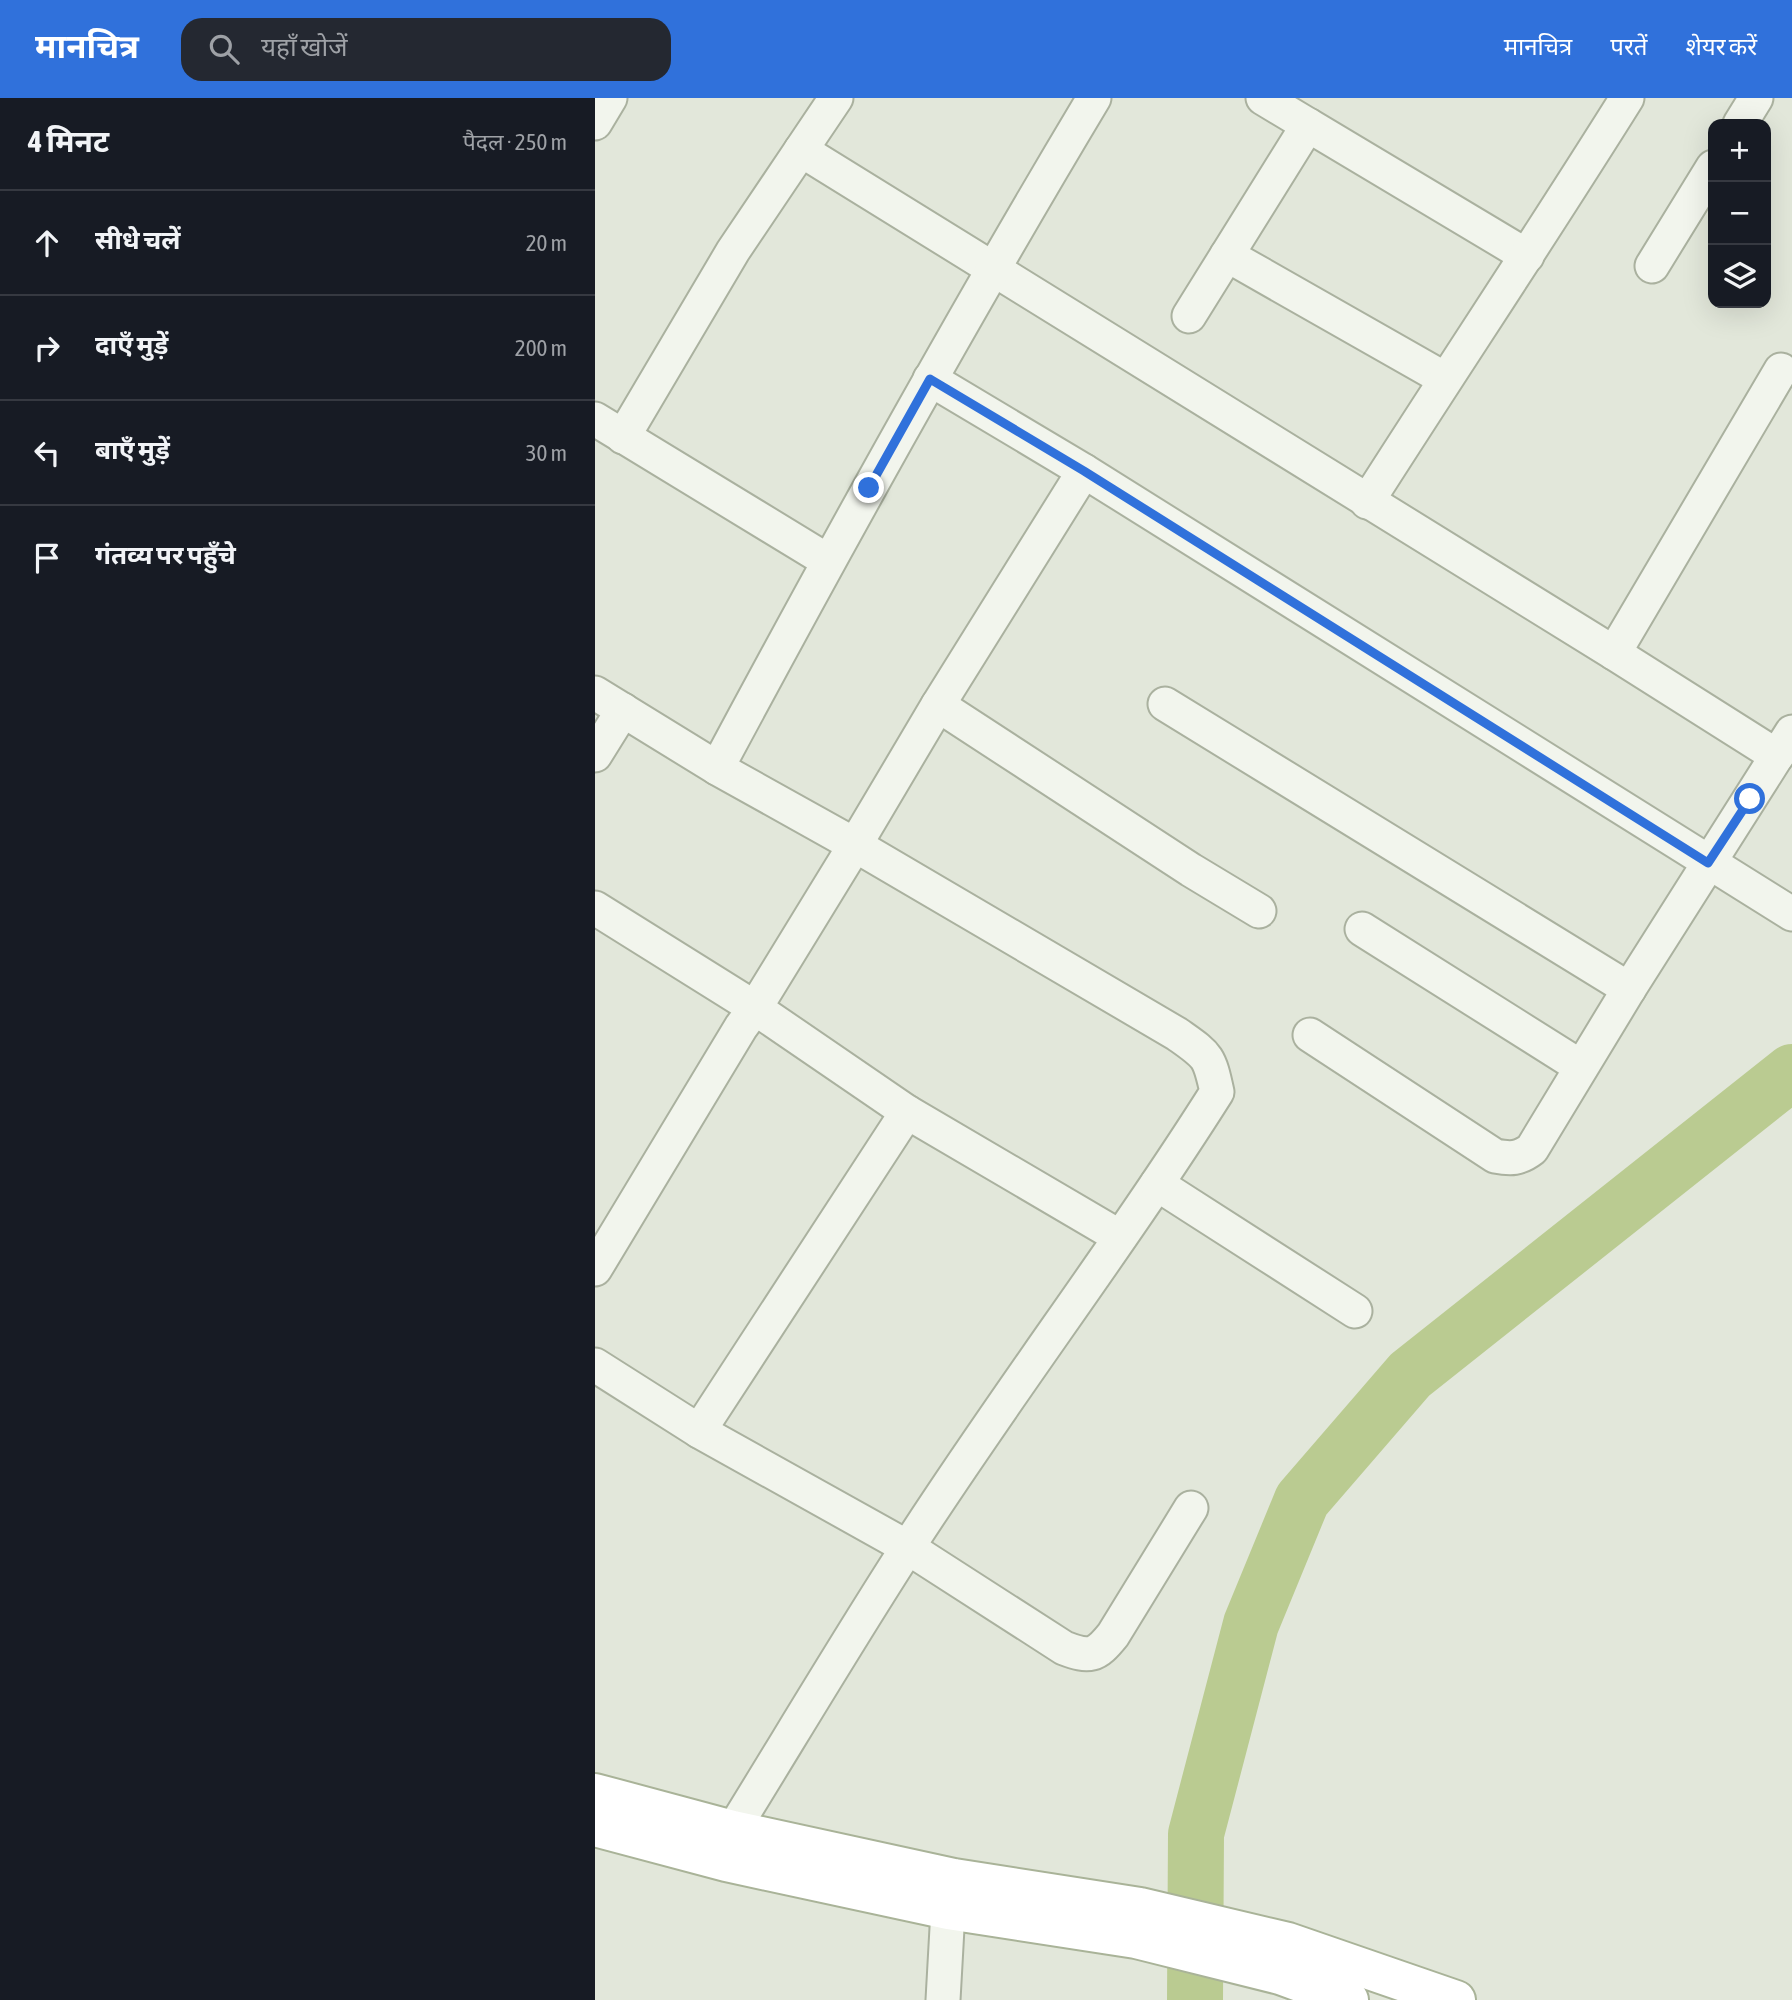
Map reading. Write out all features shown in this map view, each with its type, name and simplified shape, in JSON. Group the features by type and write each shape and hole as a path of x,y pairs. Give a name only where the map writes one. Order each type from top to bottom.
{"main road":[{"path":"595,1793 733,1830 954,1878 1456,2000"},
{"path":"595,1826 726,1862 949,1910 1138,1923"},
{"path":"1284,1959 1349,2000"}],"street":[{"path":"595,124 610,98"},
{"path":"623,437 733,251 836,98"},
{"path":"717,768 828,561 991,269 1094,98"},
{"path":"1263,98 1527,256"},
{"path":"1367,502 1627,98"},
{"path":"1743,119 1756,98"},
{"path":"1189,316 1308,125"},
{"path":"801,150 1615,653 1785,744 1629,989 1532,1149 1523,1157 1511,1159 1495,1156 1310,1035"},
{"path":"1652,266 1708,175"},
{"path":"1227,255 1445,379"},
{"path":"1615,653 1781,370"},
{"path":"930,379 1084,471 1792,914"},
{"path":"595,419 828,561"},
{"path":"595,1269 938,705 1084,471"},
{"path":"595,693 717,768 855,845 1177,1034 1203,1052 1211,1064 1217,1092 1157,1184 907,1547 733,1830"},
{"path":"1165,704 1629,989"},
{"path":"938,705 1191,870 1259,911"},
{"path":"595,755 623,710"},
{"path":"595,908 755,1008 907,1112 1120,1237"},
{"path":"1361,929 1581,1067"},
{"path":"699,1431 907,1112"},
{"path":"1157,1184 1355,1311"},
{"path":"595,1365 699,1431 907,1547 1064,1648 1084,1655 1100,1651 1113,1634 1191,1508"},
{"path":"943,2000 949,1910"}],"waterway":[{"path":"1195,2000 1196,1834 1251,1624 1302,1500 1410,1375 1792,1072"}],"route":[{"path":"869,488 930,379 1084,471 1708,863 1750,799"}]}
